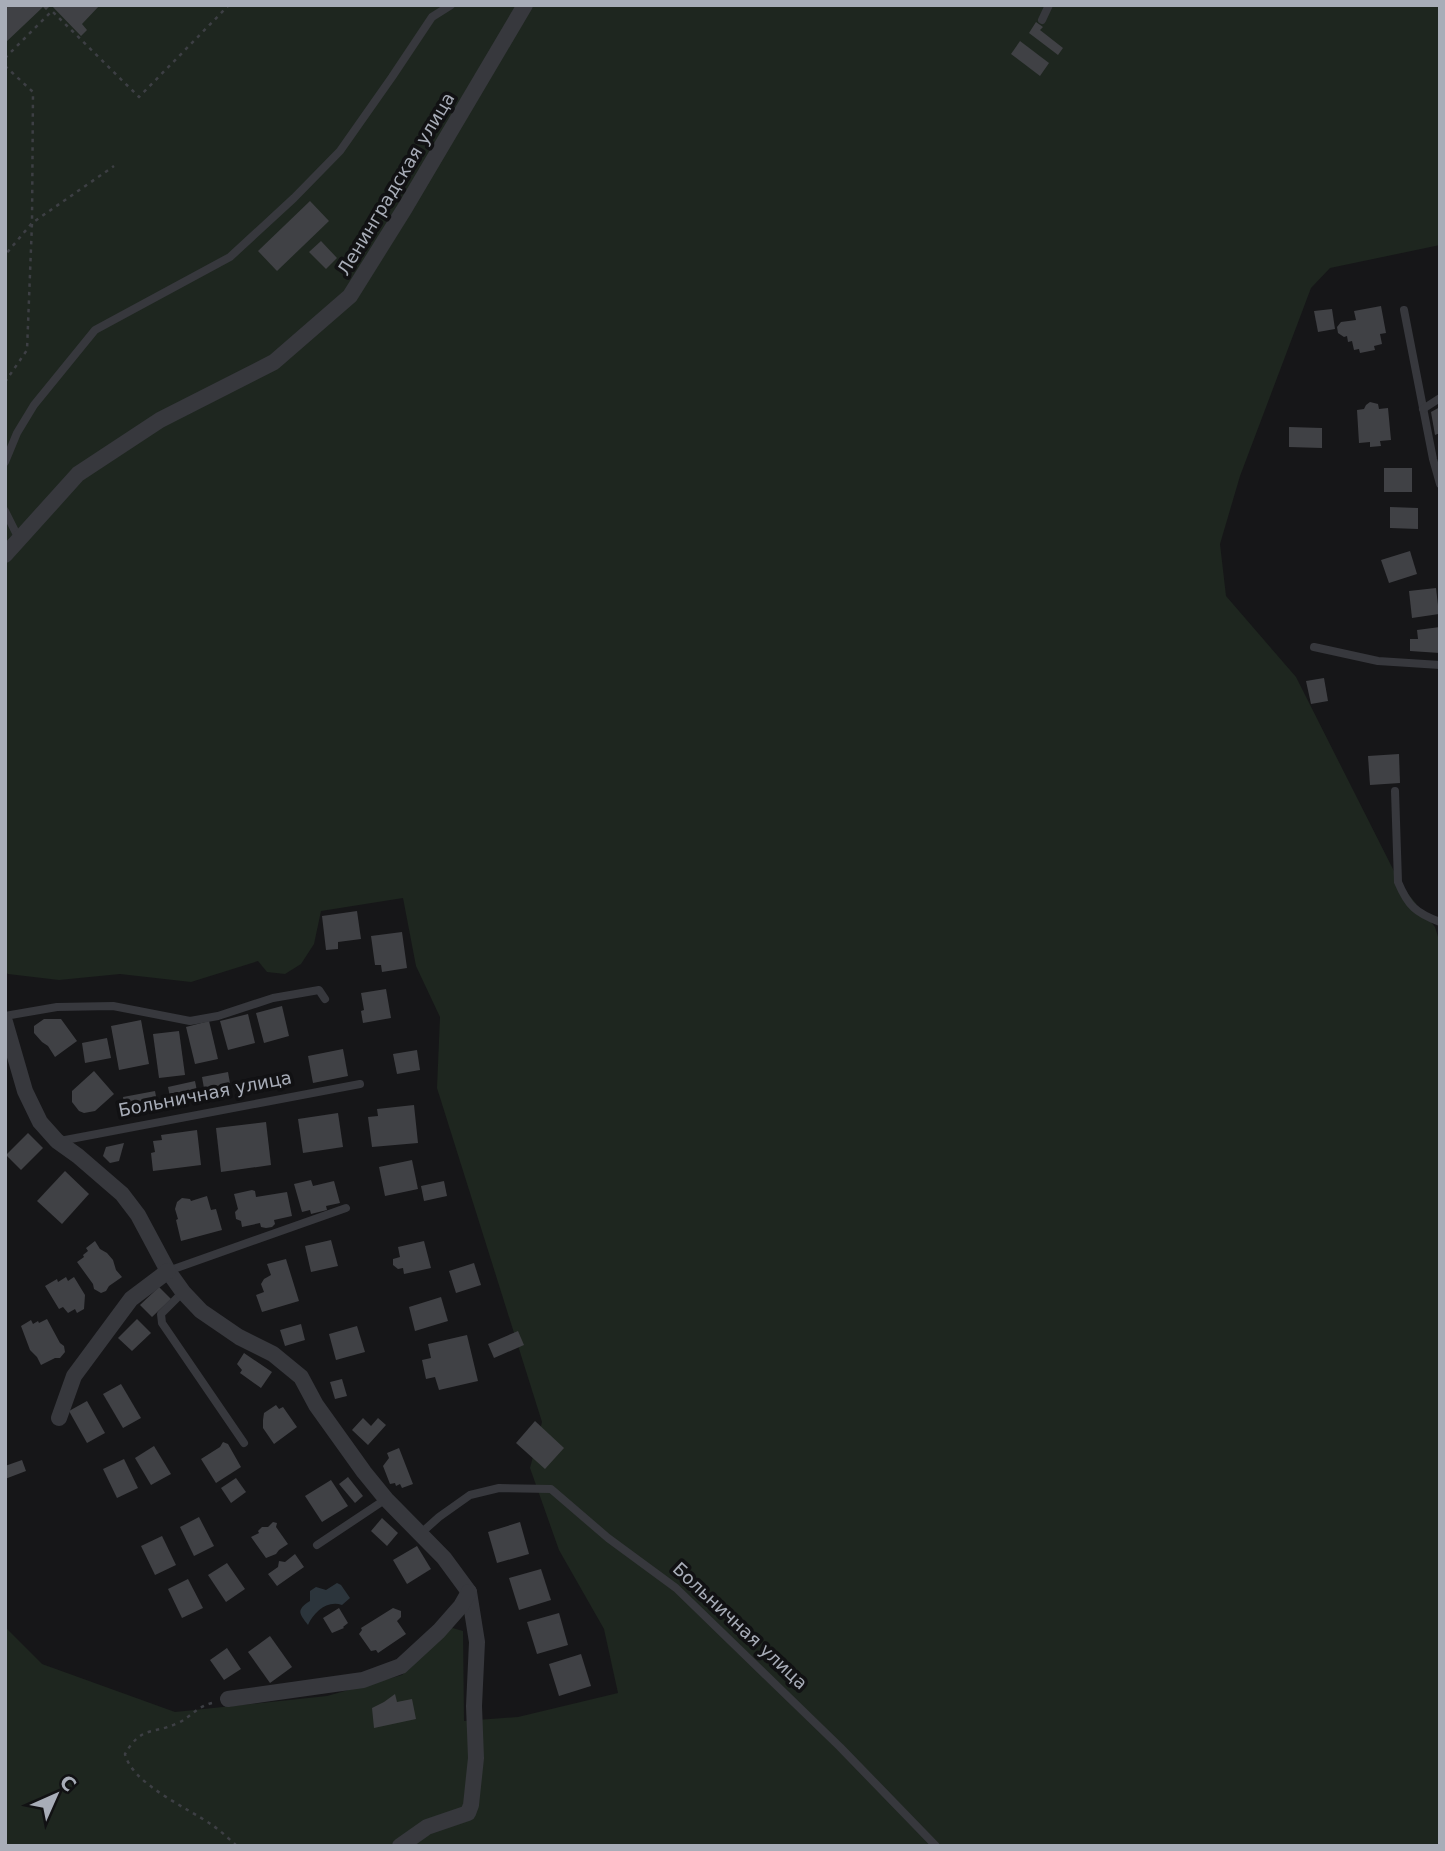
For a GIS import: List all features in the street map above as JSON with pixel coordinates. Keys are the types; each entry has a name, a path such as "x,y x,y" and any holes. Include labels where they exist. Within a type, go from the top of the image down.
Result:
{"street":[{"name":"Ленинградская улица","path":"5,555 78,474 160,420 274,362 351,296 525,5"},
{"path":"5,1022 25,1091 40,1122 57,1141 122,1194 138,1215 168,1271 201,1311 273,1354 301,1377 316,1405 363,1472 444,1558 469,1592 477,1642 474,1706 476,1758 471,1805 468,1813 427,1827 400,1846"},
{"path":"58,1418 75,1376 131,1299 168,1271"},
{"path":"228,1699 363,1680 401,1666 439,1631 461,1606 469,1592"}],"lane":[{"path":"5,462 17,433 34,405 95,330 230,257 340,151 432,18 451,5"},
{"path":"1042,20 1049,5"},
{"path":"1404,310 1440,484"},
{"path":"1423,409 1440,398"},
{"path":"5,512 19,540"},
{"path":"1314,648 1378,661 1440,666"},
{"path":"1395,791 1398,882 1404,895 1420,914 1440,922"},
{"path":"5,1016 57,1006 113,1006 190,1021 218,1016 273,998 319,990 325,999"},
{"name":"Больничная улица","path":"57,1141 360,1084"},
{"path":"168,1271 346,1208"},
{"path":"183,1292 162,1314 162,1323 244,1443"},
{"name":"Больничная улица","path":"420,1534 470,1495 499,1488 551,1489 608,1538 676,1588 840,1747 936,1846"},
{"path":"317,1545 386,1499"}],"path":[{"path":"5,58 52,11 139,97 229,5"},
{"path":"5,66 33,92 27,350 5,382"},
{"path":"5,255 32,223 114,166"},
{"path":"228,1699 201,1706 178,1723 141,1734 131,1743 125,1754 139,1777 212,1825 237,1846"}],"shaded area":[{"path":"5,5 1440,5 1440,245 1330,268 1311,288 1240,476 1220,544 1226,596 1296,677 1401,885 1435,927 1439,940 1440,1846 5,1846 5,1627 42,1664 175,1712 327,1696 402,1675 449,1627 463,1631 464,1721 518,1717 618,1693 604,1629 559,1550 530,1468 542,1422 437,1088 440,1017 416,966 403,898 321,911 314,944 301,964 285,974 267,972 258,961 191,982 120,974 59,980 8,974 5,971"},
{"path":"337,1583 350,1598 342,1605 331,1604 322,1608 308,1625 300,1612 310,1601 310,1591 316,1587 326,1590"}],"building":[{"path":"5,5 51,5 46,10 43,7 5,43"},
{"path":"51,5 100,5 82,24 87,30 81,36"},
{"path":"1036,22 1043,27 1040,30 1063,48 1058,55 1029,33"},
{"path":"1020,41 1049,63 1040,76 1011,54"},
{"path":"310,201 329,221 277,271 258,251"},
{"path":"321,241 337,258 326,269 309,252"},
{"path":"1381,306 1386,333 1380,334 1382,344 1374,346 1375,350 1360,353 1359,349 1354,350 1352,341 1348,342 1347,336 1338,333 1337,327 1341,322 1356,320 1354,311"},
{"path":"1332,309 1335,329 1318,332 1314,311"},
{"path":"1370,402 1378,404 1379,409 1388,408 1391,440 1380,441 1381,446 1370,447 1370,442 1359,443 1357,410 1364,409"},
{"path":"1440,407 1440,433 1435,435 1431,412"},
{"path":"1289,427 1322,428 1322,448 1289,447"},
{"path":"1384,468 1412,468 1412,492 1384,492"},
{"path":"1390,507 1418,508 1418,529 1390,528"},
{"path":"1410,551 1417,574 1389,583 1381,560"},
{"path":"1436,588 1439,614 1412,618 1409,591"},
{"path":"1440,627 1440,653 1410,651 1410,639 1418,639 1417,630"},
{"path":"1324,678 1328,701 1311,704 1306,681"},
{"path":"1399,754 1400,783 1370,785 1368,756"},
{"path":"357,911 361,939 338,942 338,949 326,950 322,916"},
{"path":"402,932 407,968 382,972 381,965 375,965 371,936"},
{"path":"386,989 391,1018 363,1023 361,993"},
{"path":"282,1006 289,1036 264,1043 256,1013"},
{"path":"248,1014 255,1043 228,1050 220,1021"},
{"path":"44,1019 61,1019 77,1041 55,1057 34,1033 34,1026"},
{"path":"141,1020 149,1064 119,1070 111,1026"},
{"path":"209,1021 218,1059 195,1064 186,1027"},
{"path":"179,1031 185,1075 159,1078 153,1034"},
{"path":"107,1038 111,1058 85,1063 82,1043"},
{"path":"343,1049 348,1076 313,1083 308,1056"},
{"path":"417,1050 420,1070 397,1074 393,1054"},
{"path":"94,1071 114,1094 95,1111 84,1113 72,1102 72,1091"},
{"path":"228,1072 231,1089 205,1094 202,1077"},
{"path":"195,1081 198,1096 171,1102 168,1087"},
{"path":"155,1091 158,1107 126,1113 123,1097"},
{"path":"414,1105 418,1143 372,1147 368,1117 378,1116 377,1109"},
{"path":"338,1113 343,1147 303,1153 298,1119"},
{"path":"266,1122 271,1165 221,1172 216,1128"},
{"path":"197,1130 201,1165 153,1171 153,1141 162,1140 161,1135"},
{"path":"28,1133 43,1148 21,1170 6,1155"},
{"path":"124,1143 119,1161 110,1163 103,1156 106,1147"},
{"path":"412,1160 418,1189 385,1196 379,1167"},
{"path":"65,1171 89,1194 62,1224 37,1201"},
{"path":"311,1180 313,1186 334,1181 340,1203 326,1206 327,1210 311,1214 310,1210 302,1212 294,1184"},
{"path":"444,1181 447,1196 424,1201 421,1186"},
{"path":"255,1191 256,1197 287,1192 292,1216 274,1220 272,1227 261,1227 260,1223 242,1227 241,1221 236,1219 235,1212 238,1209 234,1194"},
{"path":"207,1196 211,1210 216,1209 222,1230 181,1241 176,1220 177,1202 182,1198 191,1201"},
{"path":"331,1240 338,1266 311,1272 305,1246"},
{"path":"95,1241 113,1260 122,1277 101,1293 94,1289 77,1262 88,1251 86,1248"},
{"path":"424,1241 431,1268 404,1274 403,1268 398,1269 393,1265 393,1259 400,1257 398,1247"},
{"path":"286,1259 299,1301 262,1312 256,1295 264,1292 261,1284 271,1275 267,1264"},
{"path":"474,1263 481,1285 456,1293 449,1271"},
{"path":"66,1277 68,1281 74,1277 85,1295 84,1309 77,1313 75,1309 68,1313 63,1307 59,1309 45,1286"},
{"path":"159,1287 171,1299 152,1317 140,1305"},
{"path":"441,1297 448,1321 415,1331 409,1307"},
{"path":"47,1319 65,1352 60,1358 41,1365 30,1350 21,1326 31,1320 33,1324"},
{"path":"137,1319 151,1333 132,1351 118,1338"},
{"path":"301,1324 305,1340 285,1346 280,1330"},
{"path":"357,1326 365,1352 336,1360 329,1334"},
{"path":"518,1331 524,1345 494,1358 488,1344"},
{"path":"467,1335 478,1381 439,1390 435,1377 426,1379 422,1360 431,1358 428,1344"},
{"path":"244,1353 272,1372 261,1388 240,1373 242,1370 237,1364"},
{"path":"342,1379 347,1396 335,1399 330,1382"},
{"path":"121,1384 141,1418 123,1428 103,1394"},
{"path":"87,1401 105,1433 87,1443 69,1411"},
{"path":"276,1405 279,1409 283,1407 297,1427 274,1444 263,1428 263,1420 264,1413"},
{"path":"363,1418 371,1426 378,1418 386,1425 368,1445 352,1430"},
{"path":"535,1421 564,1448 545,1469 516,1443"},
{"path":"223,1442 228,1444 241,1467 216,1483 201,1459 220,1447"},
{"path":"154,1446 171,1474 151,1485 135,1458"},
{"path":"399,1448 413,1484 402,1488 400,1484 390,1484 383,1466 389,1458 387,1453"},
{"path":"124,1459 138,1488 117,1498 103,1469"},
{"path":"22,1460 26,1471 5,1479 5,1466"},
{"path":"348,1477 363,1496 355,1503 339,1484"},
{"path":"236,1478 246,1492 231,1503 221,1488"},
{"path":"331,1480 348,1506 322,1522 305,1496"},
{"path":"199,1517 214,1546 194,1556 180,1527"},
{"path":"382,1518 398,1533 387,1546 371,1531"},
{"path":"273,1522 277,1523 276,1527 288,1544 266,1558 251,1537"},
{"path":"520,1522 529,1554 497,1563 488,1532"},
{"path":"162,1536 176,1565 155,1575 141,1546"},
{"path":"417,1546 431,1569 407,1584 393,1560"},
{"path":"295,1554 304,1567 277,1586 268,1574 278,1567 279,1561 285,1562"},
{"path":"227,1563 245,1589 226,1602 208,1575"},
{"path":"541,1569 551,1600 519,1610 509,1578"},
{"path":"188,1579 203,1608 182,1618 168,1589"},
{"path":"339,1608 348,1623 344,1628 332,1633 323,1618"},
{"path":"393,1608 401,1611 401,1617 397,1621 406,1634 378,1653 376,1650 371,1651 359,1634 361,1628"},
{"path":"559,1613 568,1645 537,1654 527,1622"},
{"path":"270,1636 292,1667 270,1683 248,1652"},
{"path":"227,1648 241,1669 224,1680 210,1660"},
{"path":"581,1654 591,1686 559,1696 549,1664"},
{"path":"395,1694 397,1702 412,1699 416,1719 374,1728 372,1708"}]}
